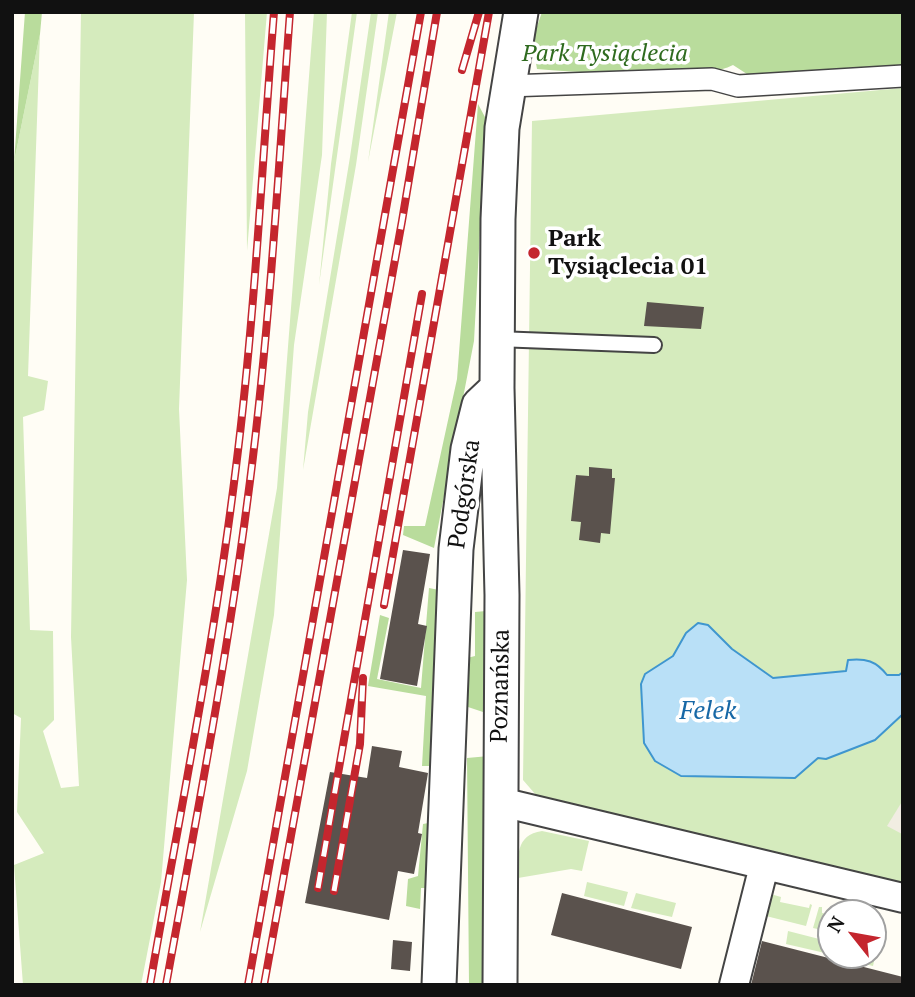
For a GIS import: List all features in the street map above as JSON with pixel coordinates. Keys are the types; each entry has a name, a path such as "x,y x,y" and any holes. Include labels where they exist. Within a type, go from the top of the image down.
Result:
{"street":[{"path":"497,388 500,161 507,86 520,12"},
{"path":"507,86 712,79 738,86 903,76"},
{"name":"Poznańska","path":"497,388 502,595 500,985"},
{"name":"Podgórska","path":"439,985 456,549 468,449 479,405 497,388"},
{"path":"501,802 903,898"},
{"path":"734,985 764,866"}],"lane":[{"path":"497,339 654,345"}],"green space":[{"path":"25,12 42,12 14,162"},
{"path":"81,12 194,12 179,409 187,580 161,882 141,985 23,985 14,865 44,853 17,812 21,718 12,713 14,162 40,34 28,376 48,381 44,410 23,417 30,630 53,631 54,720 43,731 61,788 79,786 71,637"},
{"path":"245,12 267,12 247,251"},
{"path":"314,12 327,12 322,155 294,345 274,615 247,771 200,932 277,488"},
{"path":"352,12 357,12 319,285 331,164"},
{"path":"371,12 378,12 356,165 303,470 308,412"},
{"path":"389,12 397,12 368,162"},
{"name":"Park Tysiąclecia","path":"542,12 903,12 903,68 750,76 733,65 715,71 686,73 537,69 532,41"},
{"path":"903,88 903,884 536,795 523,780 532,121"},
{"path":"478,104 486,119 474,341 434,548 403,535 404,526 425,526 457,379"},
{"path":"429,588 444,591 438,766 422,766 426,696 368,686 380,615 389,618 377,679 421,688"},
{"path":"486,611 486,713 468,707 467,658 475,656 475,612"},
{"path":"489,756 488,985 469,985 467,758"},
{"path":"439,821 434,888 421,888 420,909 406,906 408,879 418,876 423,824"},
{"path":"542,831 589,841 582,871 571,869 518,878 518,855 523,842 533,833"},
{"path":"587,882 628,892 624,906 584,896"},
{"path":"636,893 676,903 672,917 631,908"},
{"path":"767,893 781,897 780,902 809,908 810,904 812,905 806,926 762,915"},
{"path":"788,931 817,938 817,951 786,944"}],"shaded area":[{"path":"903,800 903,832 902,834 887,826"}],"water":[{"name":"Felek","path":"698,623 708,625 732,649 773,678 846,671 848,660 854,659 875,664 887,675 899,675 903,672 903,714 875,740 826,759 818,758 795,778 681,776 655,761 644,743 641,684 645,674 673,656 686,633"}],"building":[{"path":"647,302 704,307 701,329 644,326"},
{"path":"589,467 612,469 612,478 615,478 610,534 601,533 600,543 579,540 581,522 571,521 576,475 589,476"},
{"path":"403,550 430,554 418,624 427,626 417,686 380,679"},
{"path":"372,746 402,751 399,767 428,773 418,833 422,834 414,874 398,871 389,920 305,903 330,772 367,778"},
{"path":"562,893 692,927 681,969 551,935"},
{"path":"393,940 412,942 410,971 391,969"},
{"path":"762,941 817,955 817,969 872,969 903,977 903,985 751,985"}],"railway":[{"path":"150,985 228,532 253,297 274,12"},
{"path":"166,985 220,685 255,443 290,12"},
{"path":"248,985 421,12"},
{"path":"264,985 402,221 437,12"},
{"path":"462,70 479,12"},
{"path":"384,605 489,12"},
{"path":"318,888 422,294"},
{"path":"334,891 360,744 363,678"}],"place":[{"name":"Park Tysiąclecia 01","path":"534,253"}]}
